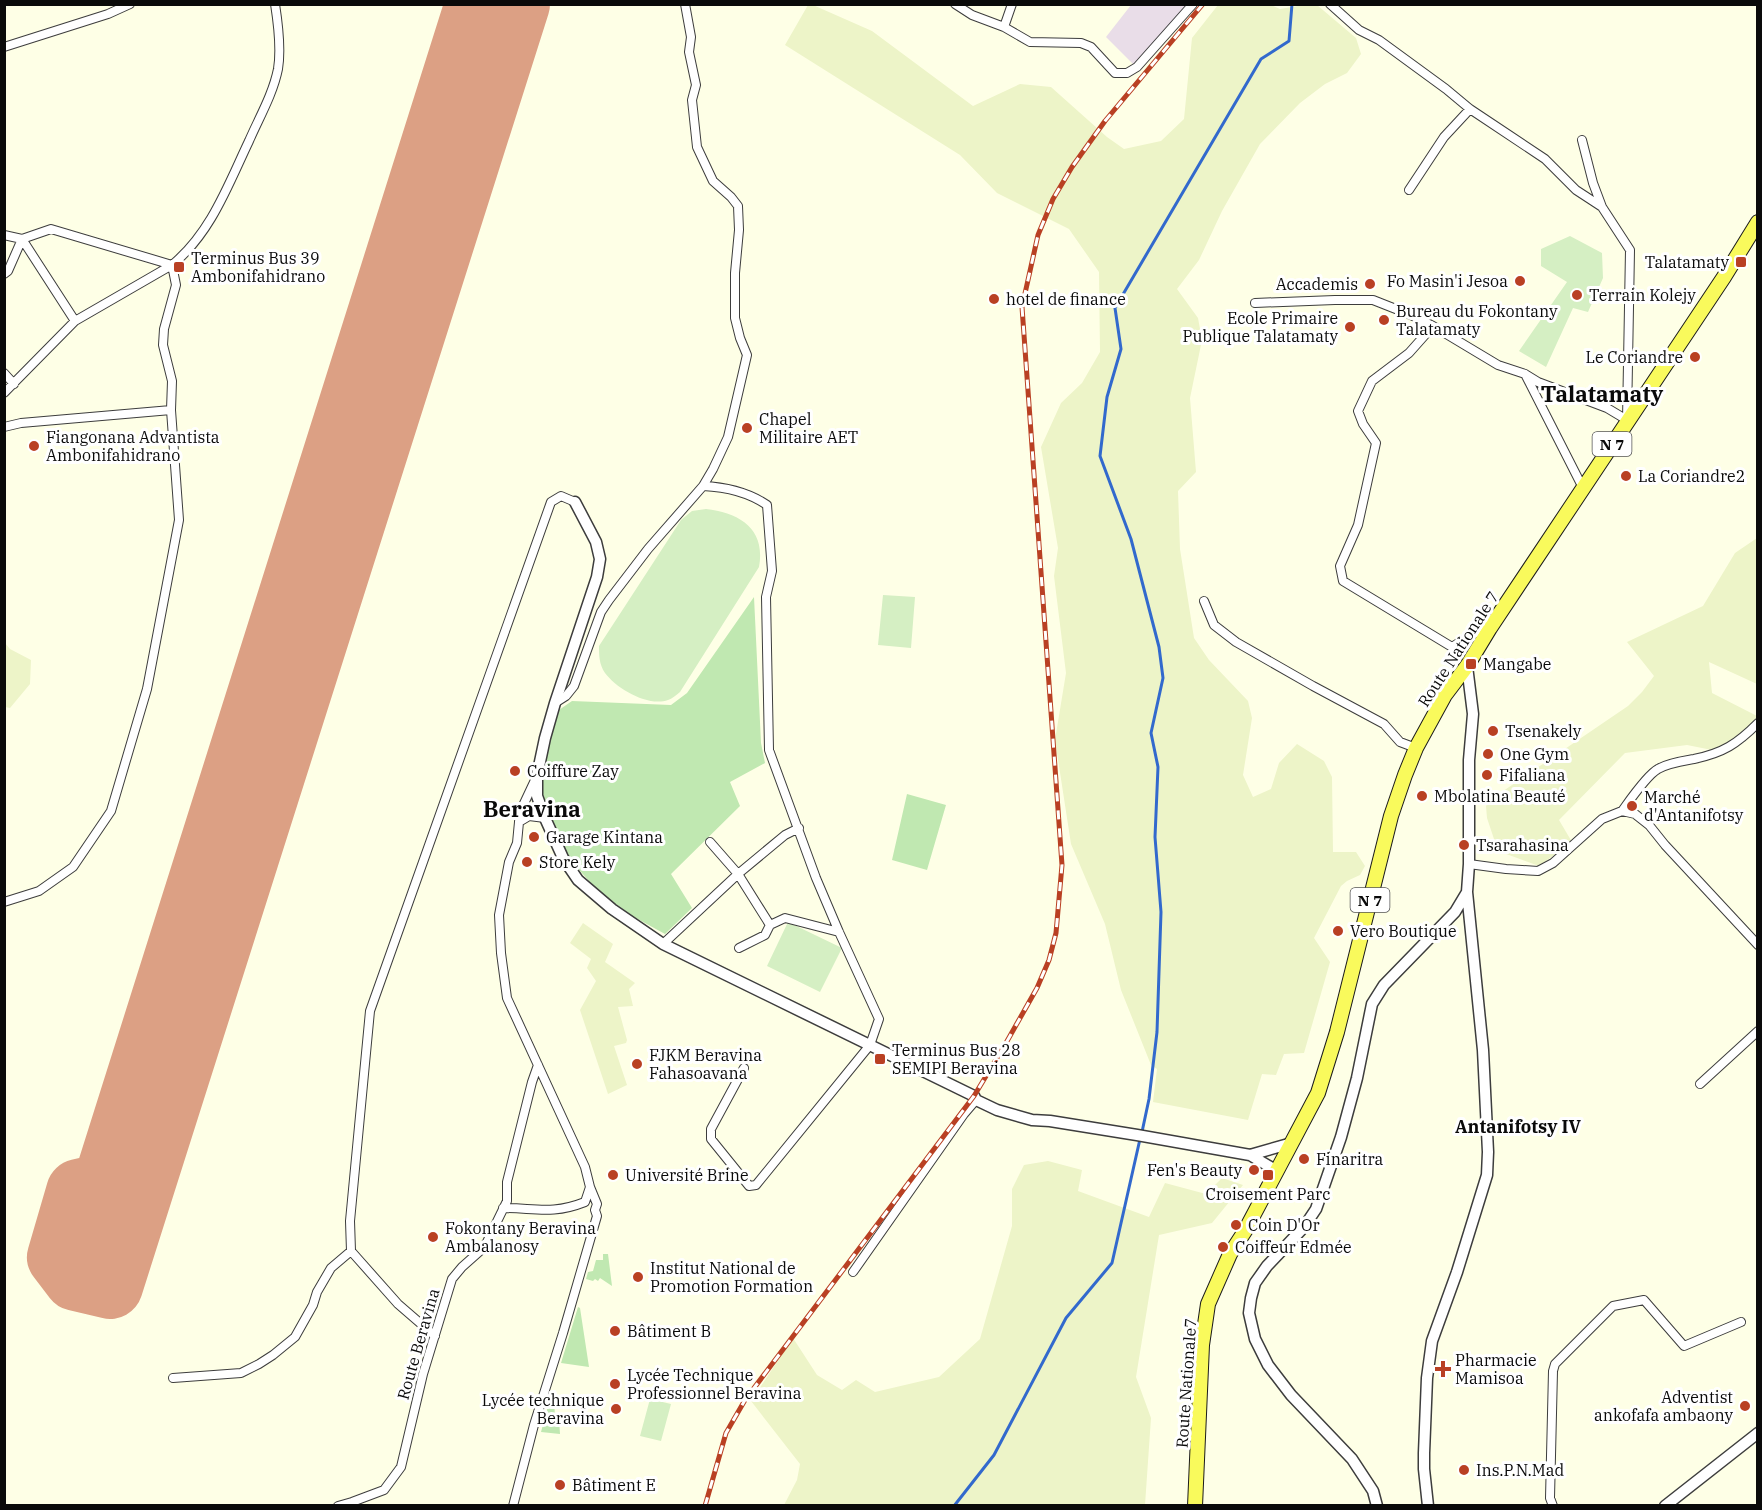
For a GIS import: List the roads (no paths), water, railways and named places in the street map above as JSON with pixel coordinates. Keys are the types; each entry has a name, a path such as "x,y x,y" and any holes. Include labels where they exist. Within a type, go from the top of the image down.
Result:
{"main road":[{"name":"Route Nationale 7","path":"1292,1143 1318,1093 1391,816 1404,775 1416,748 1446,695 1724,277 1758,222"},
{"name":"N 7","path":"1277,1172 1292,1143"},
{"name":"Route Nationale7","path":"1195,1506 1202,1345 1208,1304 1230,1254 1245,1232 1277,1172"}],"street":[{"path":"4,47 108,14 130,4"},
{"path":"4,393 75,321 172,265 186,254 212,219 266,104 278,68 278,27 275,4"},
{"path":"555,703 566,696 574,686 601,612 609,600 648,549 703,486 728,437 747,355 735,318 738,206 713,182 697,147 692,100 696,85 689,52 691,37 685,4"},
{"path":"955,4 972,15 1004,27 1030,42 1081,43 1091,47 1115,73 1127,73 1137,67 1192,4"},
{"path":"1004,27 1012,4"},
{"path":"1330,4 1359,30 1379,40 1470,108 1545,159 1576,190 1602,207"},
{"path":"1409,190 1444,137 1470,108"},
{"path":"1255,303 1373,300 1433,326 1498,365 1607,408 1627,420 1630,250 1602,207 1582,140"},
{"path":"4,235 22,239 51,229 172,265"},
{"path":"4,274 8,271 22,239"},
{"path":"22,239 75,321"},
{"path":"4,902 39,891 73,867 111,811 147,689 179,520 171,410 172,381 163,345 164,329 176,285 172,265"},
{"path":"1433,326 1409,353 1372,381 1358,411 1363,424 1376,443 1358,525 1340,566 1343,581 1452,647 1473,634 1490,628"},
{"path":"4,373 14,384"},
{"path":"1525,374 1583,488"},
{"path":"4,427 21,423 171,410"},
{"path":"703,486 718,487 755,497 767,505 772,571 766,597 769,750 838,933 879,1019 870,1045 756,1185 749,1186 711,1139 711,1129 744,1068"},
{"path":"435,1336 398,1304 351,1251 350,1221 370,1011 551,502 561,496 575,502 596,542 600,559 597,576 545,738 537,776 537,796 563,858 578,879 612,909 663,944 974,1096 976,1100 997,1110 1032,1120 1050,1121 1250,1155 1277,1172"},
{"path":"1204,601 1214,625 1236,642 1384,724 1400,742 1416,748"},
{"path":"1428,1506 1424,1453 1427,1378 1432,1341 1457,1272 1487,1175 1483,1050 1467,892 1473,714 1467,666"},
{"path":"1469,864 1538,870 1553,863 1602,819 1622,811 1658,769 1707,756 1730,747 1758,723"},
{"path":"513,1506 534,1425 597,1216 595,1210 597,1204 585,1167 507,998 499,915 509,862 517,843 520,812 537,776"},
{"path":"1622,811 1635,814 1649,825 1758,945"},
{"path":"519,822 529,816 545,818"},
{"path":"663,944 738,874 785,835 799,828"},
{"path":"710,842 738,874 770,925"},
{"path":"1377,1506 1373,1491 1352,1459 1291,1395 1268,1365 1255,1339 1249,1313 1251,1298 1255,1283 1267,1266 1304,1227 1316,1209 1341,1137 1357,1078 1372,1004 1384,985 1455,912 1467,892"},
{"path":"740,948 765,935 770,925 785,918 838,933"},
{"path":"1700,1084 1758,1031"},
{"name":"Route Beravina","path":"338,1506 384,1490 401,1467 423,1374 453,1279 487,1242 507,1201 507,1182 538,1065"},
{"path":"853,1272 976,1100"},
{"path":"1250,1155 1292,1143"},
{"path":"503,1208 554,1211 570,1208 585,1202 590,1187"},
{"path":"173,1378 240,1373 273,1355 295,1337 331,1268 351,1251"},
{"path":"1553,1506 1550,1498 1555,1364 1613,1306 1644,1300 1684,1346 1741,1322"},
{"path":"1665,1506 1758,1433"}],"waterway":[{"path":"1142,1132 1149,1099 1157,1032 1161,912 1155,837 1158,767 1151,733 1163,678 1159,647 1131,539 1100,456 1107,397 1121,349 1115,308 1261,59 1289,41 1292,4"},
{"path":"954,1506 994,1455 1066,1318 1112,1263 1140,1139"}],"railway":[{"path":"705,1506 726,1433 745,1400 974,1096 1037,988 1049,960 1056,933 1062,865 1022,307 1038,235 1053,199 1072,167 1105,121 1203,4"}],"place":[{"name":"Talatamaty","path":"1741,262"},
{"name":"Terminus Bus 39 Ambonifahidrano","path":"179,267"},
{"name":"Fo Masin'i Jesoa","path":"1520,281"},
{"name":"Accademis","path":"1370,284"},
{"name":"Terrain Kolejy","path":"1577,295"},
{"name":"hotel de finance","path":"994,299"},
{"name":"Bureau du Fokontany Talatamaty","path":"1384,320"},
{"name":"Ecole Primaire Publique Talatamaty","path":"1350,327"},
{"name":"Le Coriandre","path":"1695,357"},
{"name":"Chapel Militaire AET","path":"747,428"},
{"name":"Fiangonana Advantista Ambonifahidrano","path":"34,446"},
{"name":"La Coriandre2","path":"1626,476"},
{"name":"Mangabe","path":"1471,664"},
{"name":"Tsenakely","path":"1493,731"},
{"name":"One Gym","path":"1488,754"},
{"name":"Coiffure Zay","path":"515,771"},
{"name":"Fifaliana","path":"1487,775"},
{"name":"Mbolatina Beauté","path":"1422,796"},
{"name":"Marché d'Antanifotsy","path":"1632,806"},
{"name":"Garage Kintana","path":"534,837"},
{"name":"Tsarahasina","path":"1464,845"},
{"name":"Store Kely","path":"527,862"},
{"name":"Vero Boutique","path":"1338,931"},
{"name":"Terminus Bus 28 SEMIPI Beravina","path":"880,1059"},
{"name":"FJKM Beravina Fahasoavana","path":"637,1064"},
{"name":"Finaritra","path":"1304,1159"},
{"name":"Fen's Beauty","path":"1254,1170"},
{"name":"Université Brine","path":"613,1175"},
{"name":"Croisement Parc","path":"1268,1175"},
{"name":"Coin D'Or","path":"1236,1225"},
{"name":"Fokontany Beravina Ambalanosy","path":"433,1237"},
{"name":"Coiffeur Edmée","path":"1223,1247"},
{"name":"Institut National de Promotion Formation","path":"638,1277"},
{"name":"Bâtiment B","path":"615,1331"},
{"name":"Pharmacie Mamisoa","path":"1443,1369"},
{"name":"Lycée Technique Professionnel Beravina","path":"615,1384"},
{"name":"Adventist ankofafa ambaony","path":"1745,1406"},
{"name":"Lycée technique Beravina","path":"616,1409"},
{"name":"Ins.P.N.Mad","path":"1464,1470"},
{"name":"Bâtiment E","path":"560,1485"}],"district":[{"name":"Talatamaty","path":"1602,393"},
{"name":"Beravina","path":"532,808"},
{"name":"Antanifotsy IV","path":"1518,1126"}]}
